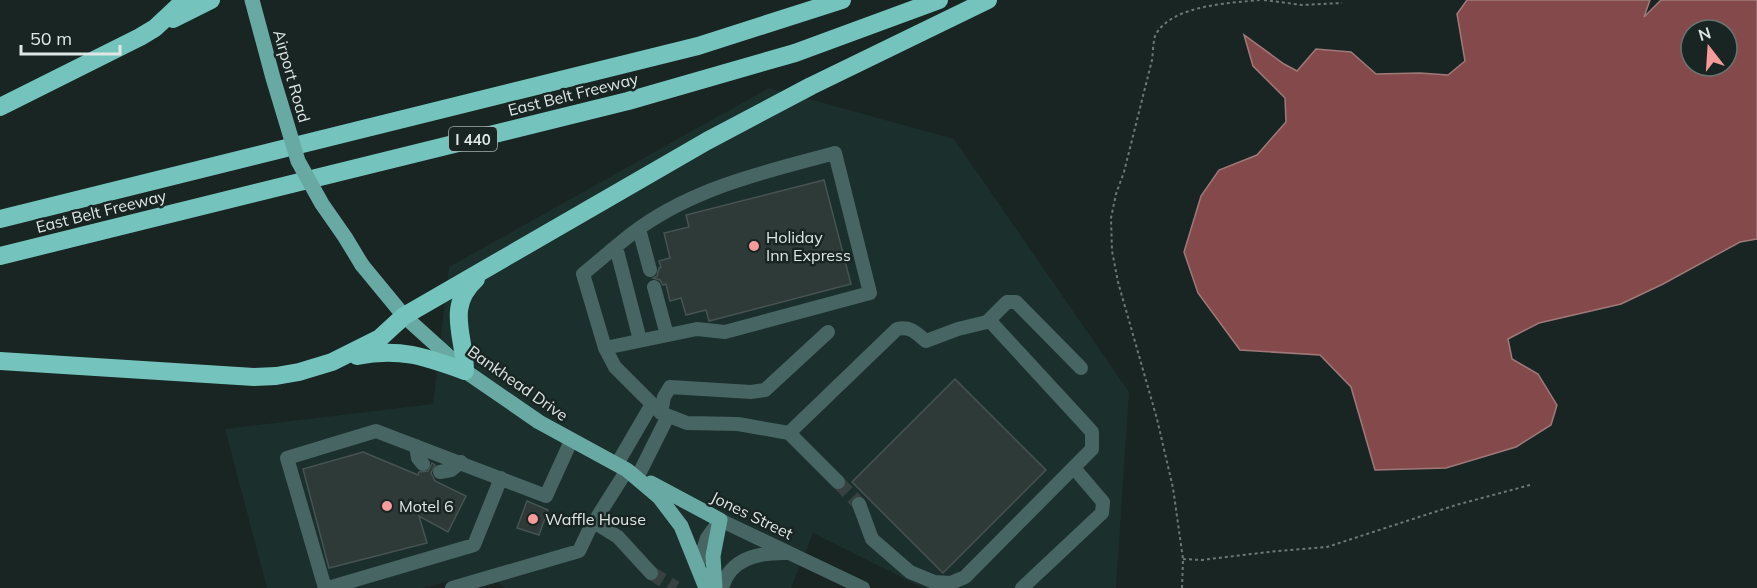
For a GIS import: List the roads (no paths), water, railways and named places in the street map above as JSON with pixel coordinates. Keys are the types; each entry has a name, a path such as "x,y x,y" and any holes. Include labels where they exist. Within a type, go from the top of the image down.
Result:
{"highway":[{"path":"155,28 185,0"},
{"path":"0,107 211,0"},
{"name":"East Belt Freeway","path":"0,219 698,46 842,0"},
{"name":"East Belt Freeway","path":"0,256 628,101 795,53 939,0"},
{"path":"332,362 380,338 404,316 706,141 811,86 988,0"},
{"path":"0,361 254,377 299,372 378,352 397,352 425,357 465,371 465,357 458,322 459,309 468,286 489,267"}],"main road":[{"name":"Airport Road","path":"252,0 298,161"},
{"name":"Bankhead Drive","path":"298,161 322,204 362,265 404,316 487,388 571,441 627,470 659,497 674,516 690,545 705,587"},
{"name":"Jones Street","path":"627,470 720,520"},
{"name":"Bankhead Drive","path":"705,587 720,520"}],"street":[{"path":"605,348 697,329 725,332 870,293 836,153 741,179 686,201 639,229 584,274 605,348 615,367 660,411 687,423 738,424 789,433 838,482"},
{"path":"639,229 650,270"},
{"path":"616,247 640,340"},
{"path":"654,287 667,335"},
{"path":"789,433 897,329 906,327 911,329 926,341 988,320 1007,302 1016,302 1081,368"},
{"path":"859,504 872,539 910,572 934,582 951,583 965,577 1092,449 1092,432 988,320"},
{"path":"453,588 579,551 660,411 663,397 670,387 751,392 765,390 828,332"},
{"path":"627,470 660,411"},
{"path":"501,478 474,545 326,588 287,458 376,431 461,462 501,478 546,496 571,441"},
{"path":"416,446 418,458 423,464"},
{"path":"440,472 451,470 461,462"},
{"path":"1022,588 1102,513 1103,502 1074,468"},
{"path":"698,566 707,538 720,520"},
{"name":"Jones Street","path":"720,520 863,588"},
{"path":"594,522 618,537 651,573"},
{"path":"722,588 728,573 741,561 760,555 789,554"}],"tunnel":[{"path":"838,482 859,504"},
{"path":"651,573 676,588"}],"place":[{"name":"Holiday Inn Express","path":"754,246"},
{"name":"Motel 6","path":"387,506"},
{"name":"Waffle House","path":"533,519"}]}
